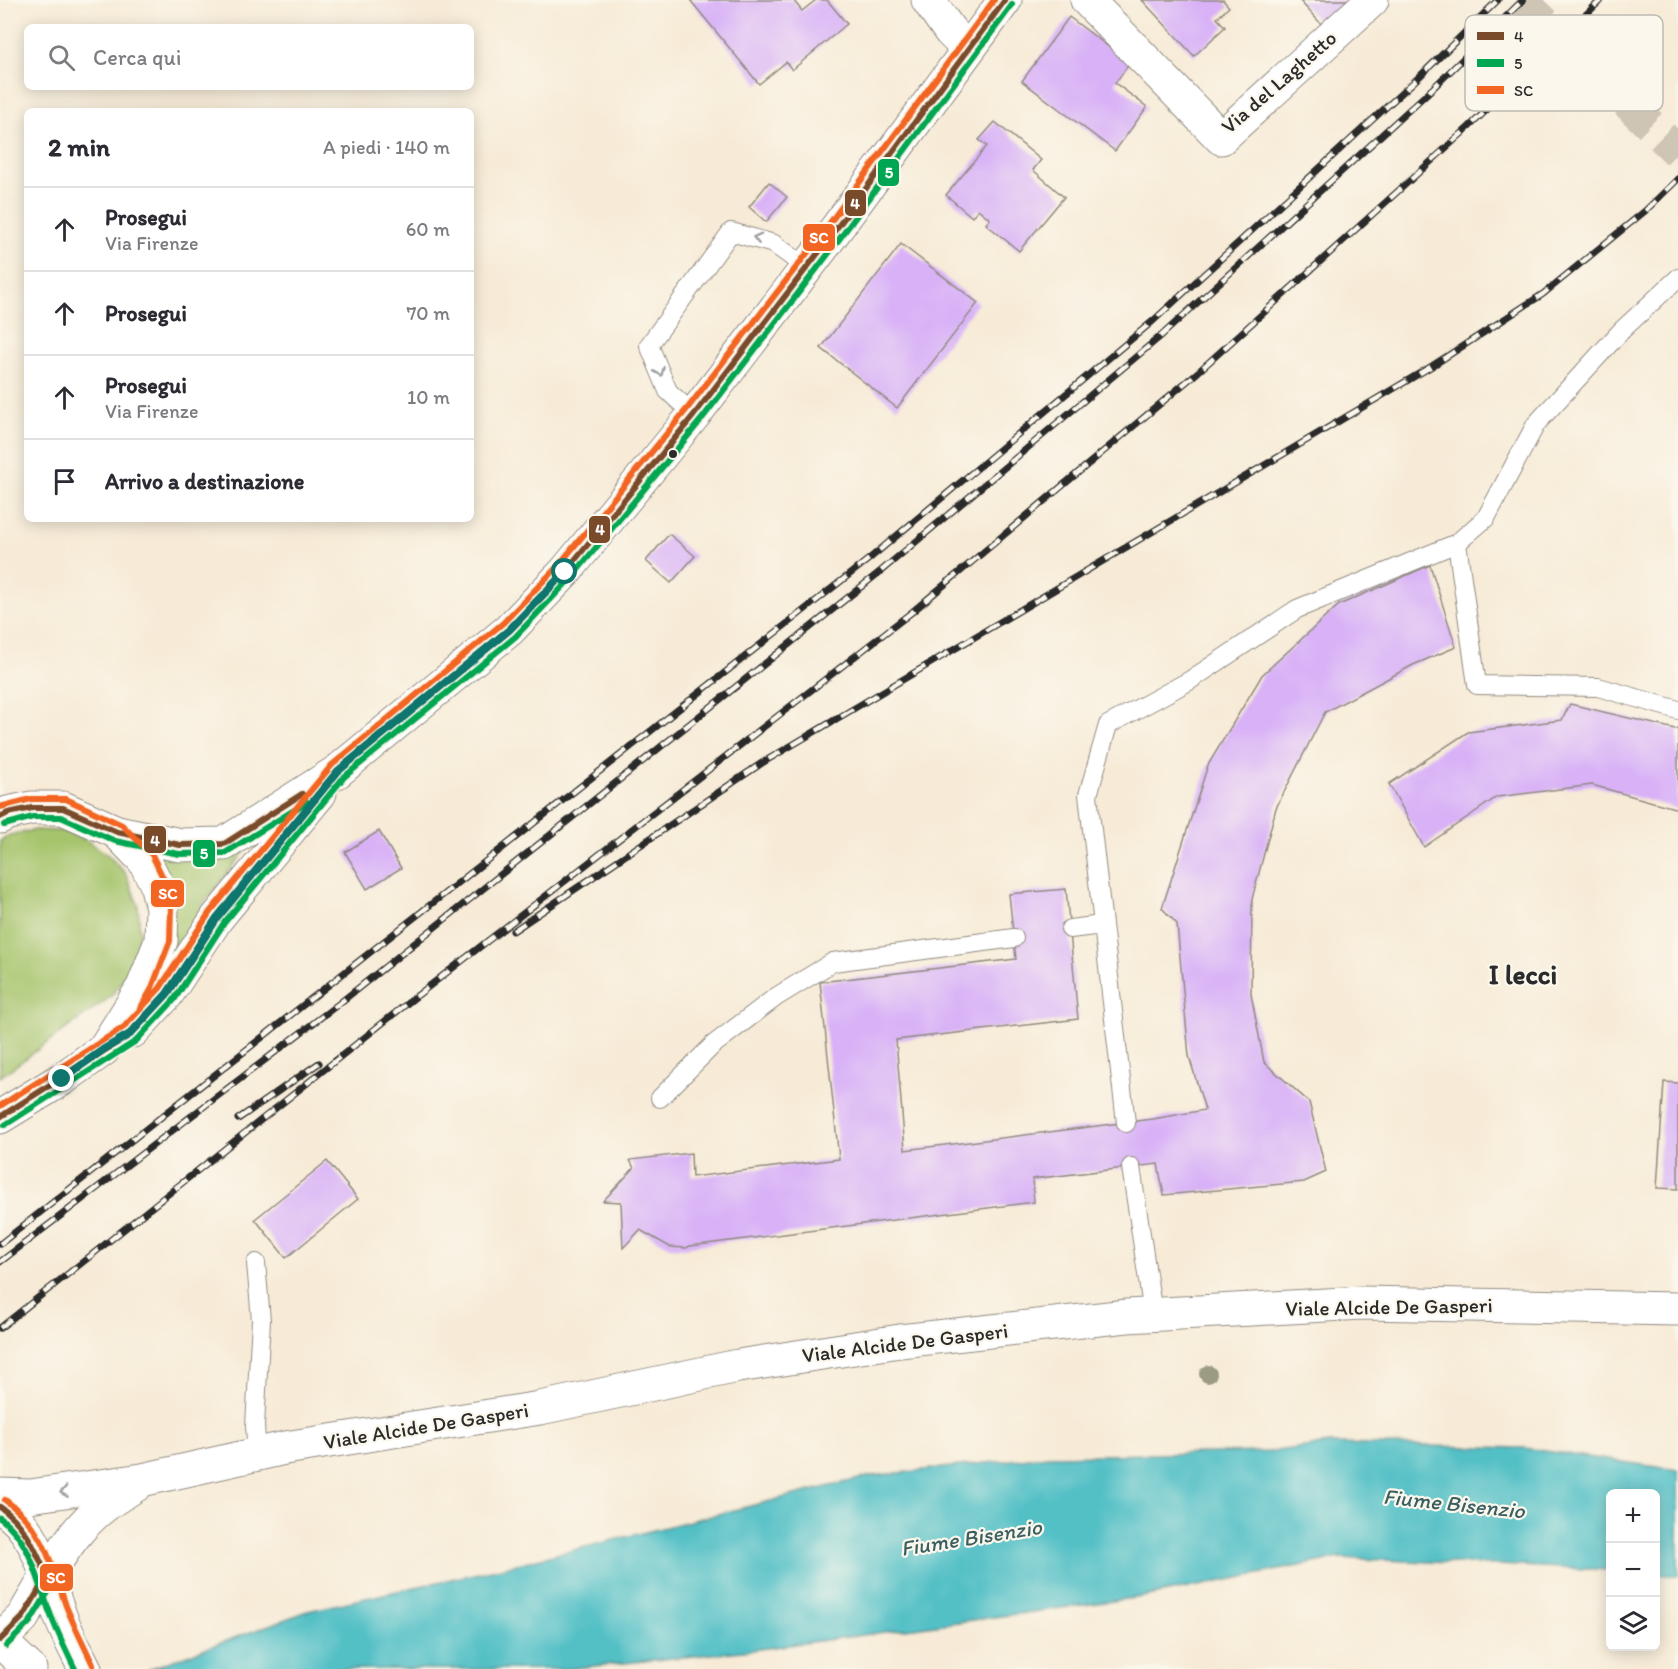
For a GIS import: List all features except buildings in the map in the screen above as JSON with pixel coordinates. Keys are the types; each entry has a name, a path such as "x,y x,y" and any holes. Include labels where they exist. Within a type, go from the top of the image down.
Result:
{"main road":[{"path":"928,0 968,49"},
{"path":"0,817 32,808 63,808 117,832 180,845 224,844 338,771 509,630 565,572 694,415 807,268 1005,0"},
{"name":"Via del Laghetto","path":"1087,0 1221,138 1372,0"},
{"path":"0,1117 130,1034 167,994 217,918 338,771"},
{"path":"104,1049 142,987 161,941 162,908 156,883 144,860 117,832"},
{"name":"Viale Alcide De Gasperi","path":"0,1495 30,1496 142,1480 257,1454 540,1408 738,1366 900,1341 1153,1314 1362,1303 1678,1309"},
{"path":"30,1669 0,1640 23,1617 61,1553 80,1528 104,1506 142,1480"},
{"path":"0,1507 11,1513 24,1527 47,1576 63,1622 85,1668"}],"lane":[{"path":"694,415 668,391 649,345 731,232 774,244 807,268"},
{"path":"1126,1122 1088,795 1108,725 1188,681 1297,609 1457,543 1486,518 1536,424 1622,330 1678,278"},
{"path":"1457,543 1477,685 1598,687 1678,710"},
{"path":"1070,929 1102,925"},
{"path":"660,1098 713,1045 776,997 833,962 1014,938"},
{"path":"1131,1167 1153,1314"},
{"path":"256,1263 261,1320 255,1426 257,1454"}],"green space":[{"path":"35,830 62,831 84,839 108,855 126,874 138,905 140,938 131,970 110,997 0,1077 0,841 10,835"},
{"path":"241,847 245,851 205,901 178,949 175,950 155,856"}],"water":[{"name":"Fiume Bisenzio","path":"1329,1444 1524,1448 1678,1470 1678,1576 1660,1574 1660,1489 1606,1489 1606,1570 1339,1558 1142,1597 752,1650 565,1669 149,1669 308,1611 505,1567 871,1476 1048,1456 1268,1452"}],"tunnel":[{"path":"1521,0 1536,15"},
{"path":"1636,111 1678,152"}],"railway":[{"path":"1483,15 1498,0"},
{"path":"1508,15 1523,0"},
{"path":"1585,15 1601,0"},
{"path":"0,1244 869,559 1153,321 1465,32"},
{"path":"0,1262 341,1002 881,571 1162,335 1465,57"},
{"path":"0,1328 414,998 912,612 1198,372 1486,111"},
{"path":"513,931 762,763 1432,366 1543,294 1645,211 1678,179"},
{"path":"238,1119 319,1063"}],"transit line":[{"name":"SC","path":"0,1106 124,1027 160,988 210,912 332,765 503,623 558,566 687,409 815,243 994,0"},
{"name":"4","path":"0,1117 130,1034 167,994 217,918 338,771 509,630 565,572 694,415 822,248 1005,0"},
{"name":"5","path":"5,1125 136,1041 174,1000 224,923 344,777 515,637 571,578 701,420 829,253 1012,5"},
{"name":"4","path":"0,817 32,808 63,808 117,832 180,845 224,844 302,794"},
{"name":"SC","path":"0,807 31,799 66,799 122,825 152,855 164,880 171,906 170,941 151,990 140,1009"},
{"name":"5","path":"4,825 33,817 61,817 115,841 179,854 225,853 307,802"},
{"name":"SC","path":"5,1500 29,1522 44,1547 66,1606 93,1665"},
{"name":"4","path":"0,1507 23,1529 47,1576"},
{"name":"5","path":"0,1518 19,1537 32,1561 53,1620 75,1669"},
{"name":"4","path":"0,1640 23,1617 47,1576"},
{"name":"5","path":"6,1646 30,1622 55,1581"}],"district":[{"name":"I lecci","path":"1523,975"}],"route":[{"path":"62,1079 104,1049 130,1034 167,994 217,918 338,771 509,630 565,572"}]}
